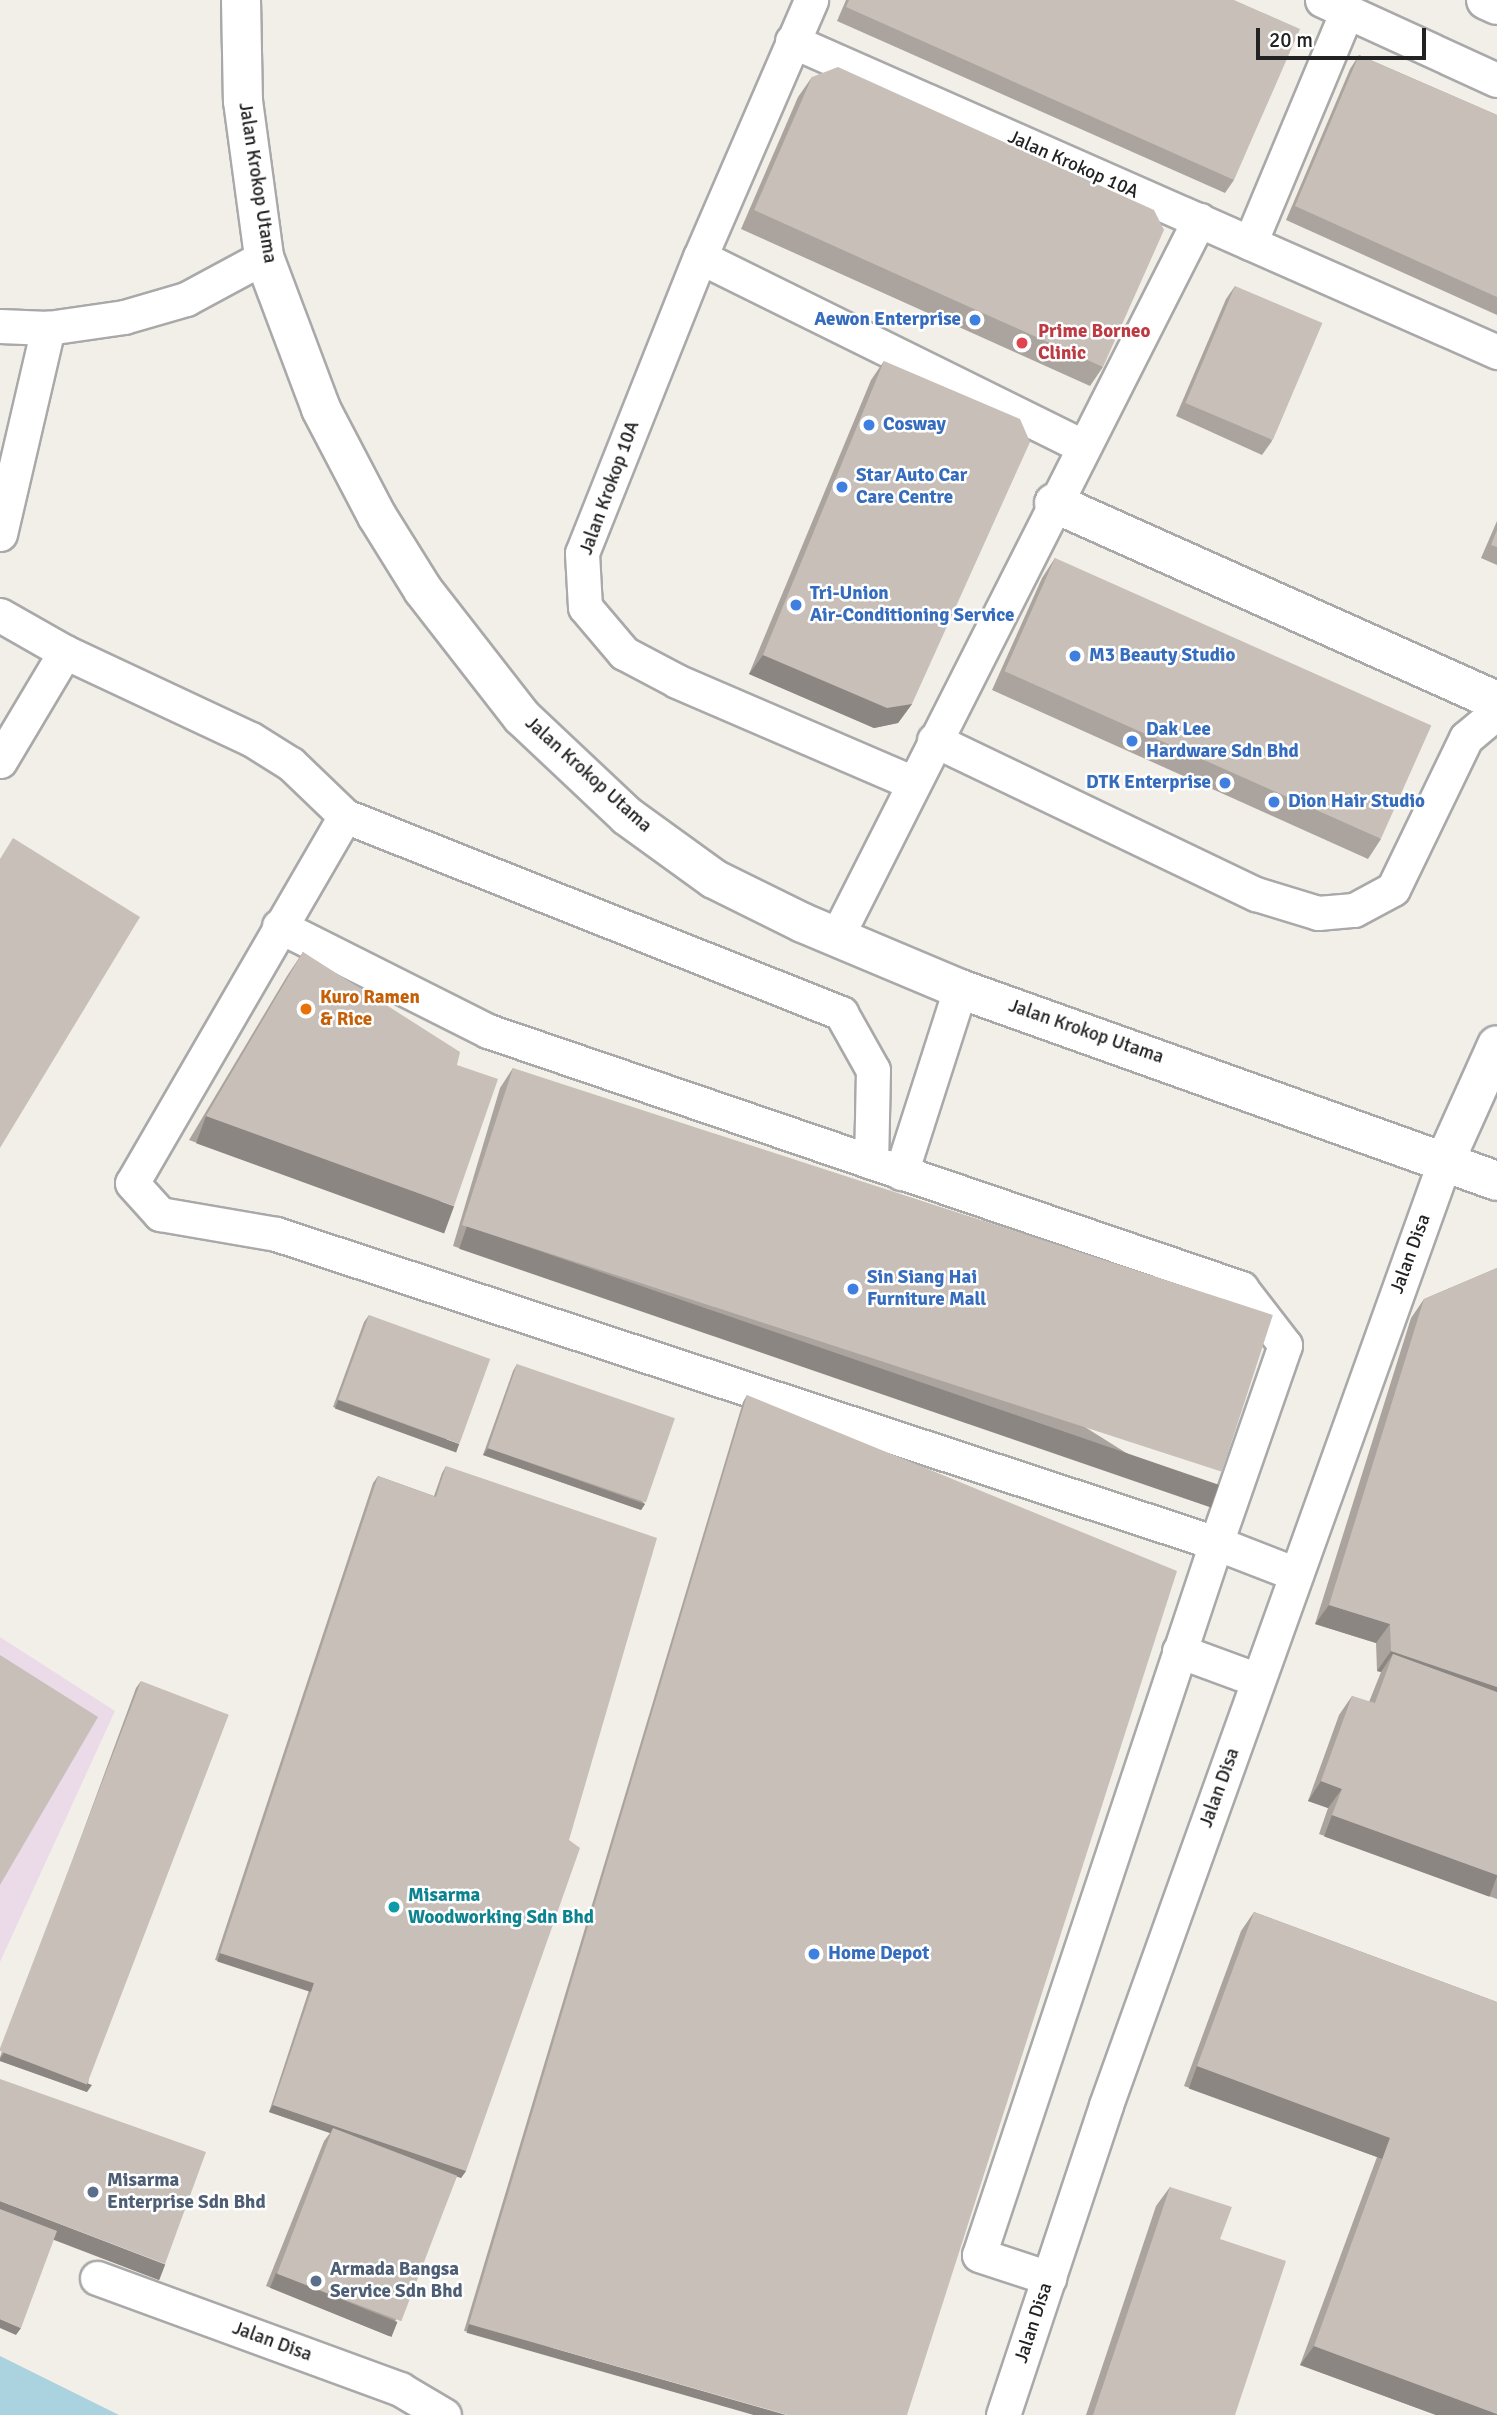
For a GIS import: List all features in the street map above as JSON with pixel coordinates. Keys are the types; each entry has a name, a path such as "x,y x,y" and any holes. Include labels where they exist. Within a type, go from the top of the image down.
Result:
{"street":[{"name":"Jalan Krokop Utama","path":"241,0 243,101 264,257 321,409 377,516 423,590 522,717 627,816 714,879 836,938 960,989 1497,1181"},
{"path":"1486,0 1497,5"},
{"path":"1054,503 1497,702"},
{"path":"1444,1163 1497,1045"}],"lane":[{"name":"Jalan Krokop 10A","path":"811,0 700,257 582,553 585,607 624,653 677,681 911,782"},
{"path":"1250,243 1335,6 1497,80"},
{"name":"Jalan Krokop 10A","path":"792,41 1497,352"},
{"path":"836,938 911,782 1199,220"},
{"path":"0,326 48,328 124,317 186,299 264,257"},
{"path":"700,257 1083,446"},
{"path":"0,534 48,328"},
{"path":"0,615 65,652 251,739 291,764 345,816 841,1013 873,1070 886,1168"},
{"path":"0,761 65,652"},
{"path":"934,740 1256,894 1318,913 1354,910 1393,890 1466,738 1497,712"},
{"path":"345,816 132,1183 160,1214 276,1234 1216,1543 1296,1574"},
{"path":"279,926 488,1031 1241,1288 1285,1345 1179,1651 979,2255 1049,2278"},
{"path":"886,1168 960,989"},
{"name":"Jalan Disa","path":"1003,2415 1258,1681 1444,1163"},
{"path":"1179,1651 1258,1681"},
{"name":"Jalan Disa","path":"97,2278 400,2389 443,2415"}],"shaded area":[{"path":"0,1637 115,1711 0,1962"}],"water":[{"path":"0,2356 119,2415 0,2415"}],"building":[{"path":"849,0 1234,0 1300,29 1234,180 846,7"},
{"path":"1359,55 1497,115 1497,297 1295,206"},
{"path":"838,67 1154,210 1164,230 1103,367 754,210 812,77"},
{"path":"1235,286 1322,323 1273,440 1185,403"},
{"path":"884,361 1020,419 1030,442 912,704 887,708 763,655"},
{"path":"1497,530 1497,547 1491,545"},
{"path":"1055,558 1431,726 1381,839 1005,671"},
{"path":"13,838 140,917 0,1148 0,859"},
{"path":"303,952 460,1052 457,1065 498,1079 454,1206 206,1116"},
{"name":"Sin Siang Hai Furniture Mall","path":"513,1068 1273,1315 1222,1472 462,1225"},
{"path":"1497,1268 1497,1687 1391,1651 1390,1624 1329,1605 1424,1299"},
{"path":"369,1315 490,1359 459,1444 338,1400"},
{"path":"517,1364 675,1418 646,1503 488,1448"},
{"name":"Home Depot","path":"747,1395 1177,1571 907,2415 788,2415 469,2324"},
{"path":"446,1466 657,1538 569,1840 580,1848 466,2171 273,2105 314,1983 220,1953 378,1476 436,1497"},
{"path":"1393,1654 1497,1692 1497,1875 1332,1815 1342,1789 1321,1781 1352,1696 1375,1703"},
{"path":"0,1655 98,1717 0,1885"},
{"path":"141,1681 229,1715 87,2084 0,2051 0,2048"},
{"path":"1254,1912 1497,2002 1497,2414 1314,2346 1390,2138 1197,2066"},
{"name":"Misarma Enterprise Sdn Bhd","path":"0,2079 206,2152 165,2264 0,2201"},
{"path":"333,2128 457,2176 401,2321 277,2274"},
{"path":"1170,2187 1232,2207 1220,2239 1286,2261 1235,2415 1093,2415"},
{"path":"0,2209 57,2231 21,2328 0,2319"}],"place":[{"name":"Aewon Enterprise","path":"975,320"},
{"name":"Prime Borneo Clinic","path":"1022,343"},
{"name":"Cosway","path":"869,425"},
{"name":"Star Auto Car Care Centre","path":"842,487"},
{"name":"Tri-Union Air-Conditioning Service","path":"796,605"},
{"name":"M3 Beauty Studio","path":"1075,656"},
{"name":"Dak Lee Hardware Sdn Bhd","path":"1132,741"},
{"name":"DTK Enterprise","path":"1225,783"},
{"name":"Dion Hair Studio","path":"1274,802"},
{"name":"Kuro Ramen & Rice","path":"306,1009"},
{"name":"Sin Siang Hai Furniture Mall","path":"853,1289"},
{"name":"Misarma Woodworking Sdn Bhd","path":"394,1907"},
{"name":"Home Depot","path":"814,1954"},
{"name":"Misarma Enterprise Sdn Bhd","path":"93,2192"},
{"name":"Armada Bangsa Service Sdn Bhd","path":"316,2281"}]}
